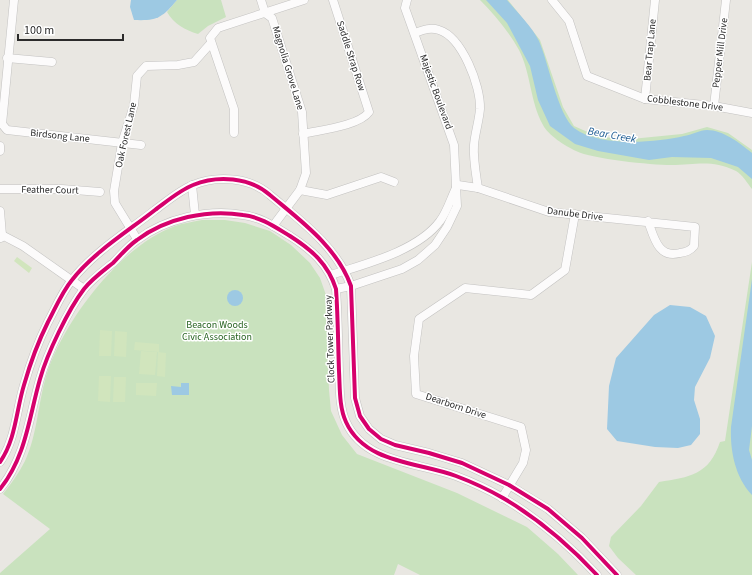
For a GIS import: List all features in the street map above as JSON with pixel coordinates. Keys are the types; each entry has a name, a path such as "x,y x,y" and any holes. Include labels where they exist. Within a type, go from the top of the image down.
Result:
{"street":[{"path":"14,0 7,58 52,62"},
{"name":"Magnolia Grove Lane","path":"261,0 265,13 272,18 302,112 306,173 300,190 273,226"},
{"name":"Oak Forest Lane","path":"137,240 115,203 114,191 122,143 134,105 137,76 146,66 178,65 194,62 211,43 210,38 218,28 304,0"},
{"name":"Saddle Strap Row","path":"303,134 344,125 366,117 369,112 333,0"},
{"name":"Majestic Boulevard","path":"336,289 351,286 402,269 418,260 435,245 447,227 457,206 458,185 454,145 406,8 407,0"},
{"name":"Cobblestone Drive","path":"552,0 569,21 587,76 645,99 714,106 752,113"},
{"name":"Bear Trap Lane","path":"645,99 655,0"},
{"name":"Pepper Mill Drive","path":"714,106 726,0"},
{"path":"415,33 427,28 440,30 452,40 462,52 476,82 480,108 473,148 478,188"},
{"path":"211,43 234,109 234,133"},
{"name":"Birdsong Lane","path":"7,58 2,124 7,130 141,145"},
{"path":"0,146 0,151"},
{"path":"300,190 327,195 381,177 394,182"},
{"path":"0,462 7,452 24,385 35,353 48,323 72,280 99,253 192,185 217,180 244,181 265,190 286,207 331,249 346,271 351,286 355,398 360,416 369,429 381,439 395,445 429,452 462,463 509,485 548,509 582,538 616,575"},
{"path":"192,185 195,215"},
{"path":"332,275 404,249 423,238 441,221 458,185"},
{"name":"Danube Drive","path":"458,185 478,188 549,212 648,221 695,227 694,246 684,252 674,255 666,254 661,250 657,243 648,221"},
{"name":"Feather Court","path":"0,189 62,189 100,192"},
{"path":"0,211 1,236 23,246 84,289"},
{"name":"Clock Tower Parkway","path":"1,485 16,464 25,441 40,377 57,335 84,289 137,240 169,222 195,215 218,213 244,215 273,226 308,248 332,275 336,289 340,400 346,422 358,439 373,452 390,459 457,476 502,498 539,521 572,548 597,575"},
{"name":"Dearborn Drive","path":"502,498 523,463 526,450 521,427 416,394 414,356 419,319 465,288 531,294 565,270 575,214"},
{"path":"572,548 582,538"}],"green space":[{"path":"177,0 221,0 226,17 208,26 198,34 176,23 167,12"},
{"path":"480,0 508,0 540,40 563,107 574,126 592,134 621,140 682,134 707,127 728,133 752,150 752,189 738,172 719,165 662,165 636,163 595,157 576,151 562,143 545,129 543,125 535,107 526,68 519,50 491,11"},
{"name":"Beacon Woods Civic Association","path":"202,220 225,220 245,223 270,231 291,245 310,263 320,278 326,295 331,411 342,435 357,454 457,493 527,527 558,554 578,575 420,575 398,564 394,575 0,575 0,573 50,529 3,494 20,470 29,451 48,370 56,350 68,328 98,286 116,266 135,249 155,236 175,226"},
{"path":"17,257 32,268 29,273 14,261"},
{"path":"752,262 752,575 636,575 618,558 609,546 611,537 641,506 659,482 689,476 704,468 715,453 720,442 725,441"},
{"path":"100,330 112,331 111,356 99,356"},
{"path":"115,331 127,332 126,357 114,356"},
{"path":"135,342 159,344 159,352 134,350"},
{"path":"141,351 157,352 155,375 139,374"},
{"path":"158,352 166,353 165,377 157,376"},
{"path":"99,376 111,376 110,402 98,401"},
{"path":"114,377 126,377 125,402 113,402"},
{"path":"136,383 157,383 156,396 136,395"}],"water":[{"path":"131,0 177,0 163,15 154,19 134,20 130,7"},
{"path":"486,0 507,0 533,31 539,41 563,112 574,128 584,134 597,138 627,142 643,142 672,138 704,130 719,132 737,141 752,153 752,179 738,167 711,158 672,157 649,160 598,151 575,144 550,126 538,100 530,66 507,23"},
{"path":"752,279 752,426 749,450 752,460 752,495 741,480 735,463 731,445 731,427"},
{"path":"232,290 238,290 243,295 241,304 238,306 232,306 227,301 227,295"},
{"path":"670,305 690,307 706,316 715,336 710,358 695,387 694,400 700,419 700,434 691,445 678,448 655,447 617,441 607,429 609,386 616,358 654,315"},
{"path":"181,383 189,383 189,395 172,395 171,386 181,387"}],"cycle path":[{"path":"0,462 13,434 21,395 41,337 68,285 90,260 101,251 173,196 188,187 212,180 223,179 243,181 262,189 306,225 337,259 345,272 351,286 355,398 360,416 369,429 381,439 395,445 462,463 509,485 548,509 582,538 617,575"},
{"path":"0,489 16,464 26,436 43,369 53,345 71,308 87,285 113,263 134,242 148,232 188,217 202,214 230,213 250,216 279,229 312,252 329,272 336,289 341,404 346,422 355,436 366,446 379,454 394,460 456,476 503,498 553,533 576,553 597,575"}],"water label":[{"name":"Bear Creek","path":"612,135"}]}
